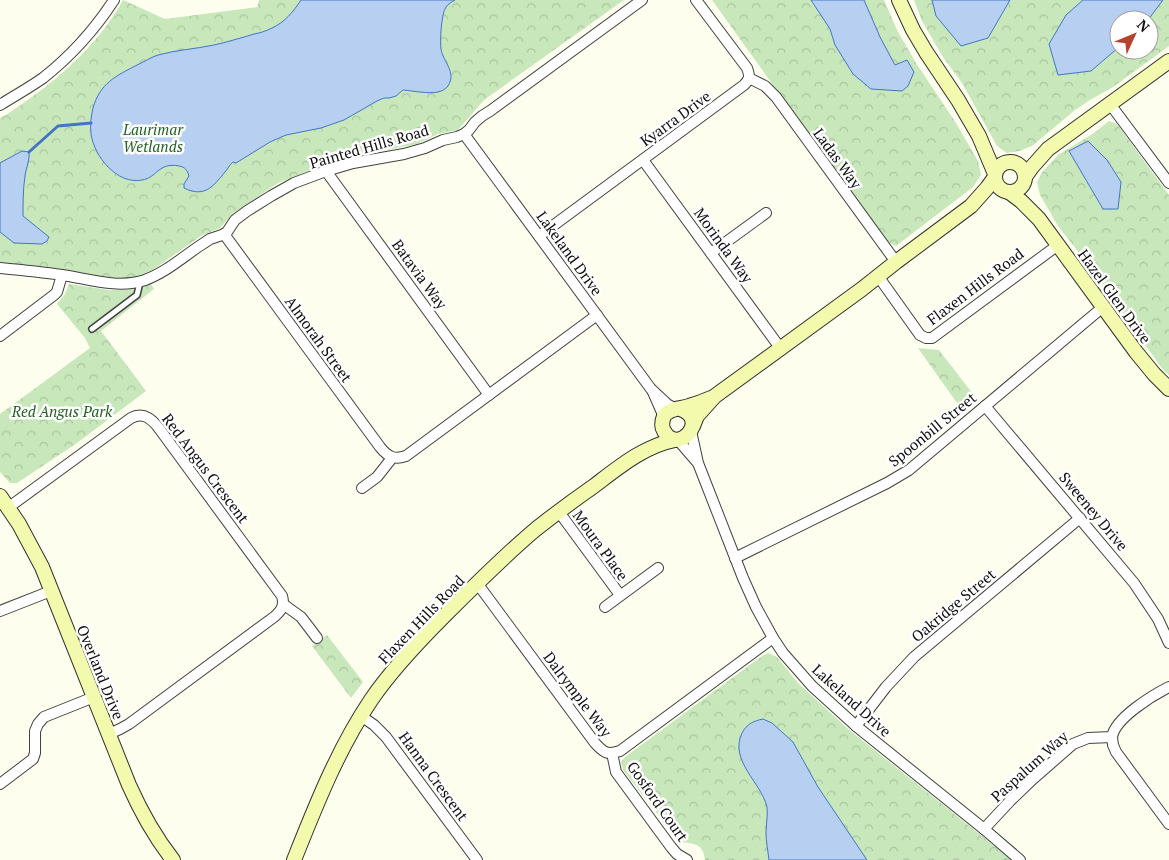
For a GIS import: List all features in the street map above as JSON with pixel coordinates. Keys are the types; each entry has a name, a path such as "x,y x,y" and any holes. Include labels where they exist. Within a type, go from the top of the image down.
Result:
{"street":[{"path":"0,105 34,84 60,63 89,34 114,0"},
{"name":"Painted Hills Road","path":"0,268 62,275 114,284 128,284 160,273 204,242 224,234 239,217 294,183 353,163 404,154 464,134 482,116 642,0"},
{"path":"696,0 747,68 749,78"},
{"path":"899,0 913,30 979,136 995,176 997,186 1006,191 1013,192 1020,188 1032,167 1053,146 1169,61"},
{"name":"Kyarra Drive","path":"539,236 744,85 749,78"},
{"name":"Ladas Way","path":"749,78 765,86 776,97 896,262"},
{"path":"1110,104 1166,171 1169,183"},
{"name":"Lakeland Drive","path":"464,134 651,389 668,404 678,409"},
{"path":"979,136 997,155 1022,168 1025,179"},
{"path":"715,396 691,406 671,410 663,420 664,432 677,440 684,438 692,429 697,416 715,396 971,206 987,188 997,170 1003,164 1013,163 1053,146"},
{"name":"Morinda Way","path":"642,160 780,349"},
{"name":"Batavia Way","path":"326,171 489,394"},
{"name":"Hazel Glen Drive","path":"1025,179 1039,219"},
{"path":"971,206 1006,191"},
{"name":"Hazel Glen Drive","path":"1006,191 1021,201 1039,219 1136,352 1169,389"},
{"path":"711,253 766,213"},
{"name":"Almorah Street","path":"224,234 386,455 392,458"},
{"name":"Flaxen Hills Road","path":"878,276 920,335 932,338 940,334 1058,245"},
{"path":"0,336 54,295 57,292 62,275"},
{"name":"Spoonbill Street","path":"735,558 887,483 909,470 1103,307"},
{"path":"362,488 377,477 392,458 406,456 597,316"},
{"name":"Lakeland Drive","path":"651,389 663,420"},
{"name":"Sweeney Drive","path":"985,406 1134,583 1158,619 1169,643"},
{"path":"678,409 688,413 692,421 692,429"},
{"name":"Red Angus Crescent","path":"9,507 131,418 145,416 154,421 158,426 282,596 283,604 301,617 317,638"},
{"name":"Flaxen Hills Road","path":"639,454 656,434 663,420"},
{"name":"Lakeland Drive","path":"692,429 698,463 735,558 756,607 773,638 812,686 856,726 1020,860"},
{"name":"Lakeland Drive","path":"677,440 698,463"},
{"name":"Flaxen Hills Road","path":"294,860 343,746 372,699 404,657 510,551 558,512 639,454 662,442 677,440"},
{"name":"Overland Drive","path":"0,496 9,507 32,546 140,810 150,828 173,860"},
{"name":"Moura Place","path":"558,512 620,595"},
{"name":"Oakridge Street","path":"856,726 886,687 914,657 1080,518"},
{"name":"Moura Place","path":"605,607 658,568"},
{"name":"Dalrymple Way","path":"477,584 595,743 606,753 620,751 773,638"},
{"path":"0,611 51,591"},
{"path":"109,734 128,724 274,617 280,612 283,604"},
{"path":"1169,687 1140,705 1120,721 1113,731 1112,737 1116,752 1169,824"},
{"path":"0,784 33,759 35,731 44,717 94,697"},
{"name":"Hanna Crescent","path":"361,716 386,737 477,860"},
{"name":"Paspalum Way","path":"984,829 1033,778 1073,744 1088,738 1112,737"},
{"name":"Gosford Court","path":"612,753 616,772 671,847 677,854 687,860"}],"lane":[{"path":"92,328 137,295 140,281"}],"green space":[{"name":"Laurimar Wetlands","path":"123,0 165,19 257,7 259,0 624,0 484,100 458,130 438,134 417,144 348,158 315,168 278,183 235,212 220,228 201,236 151,271 132,278 111,279 69,271 0,262 0,118 43,89 82,55 104,29"},
{"path":"712,0 884,0 897,30 916,63 956,123 978,161 981,175 973,187 896,246 884,240"},
{"path":"914,0 1169,0 1169,46 1159,53 1159,10 1109,10 1109,60 1150,60 1113,87 1075,110 1032,146 1019,151 1007,153 997,146 962,83 943,57 922,21"},
{"path":"1109,121 1117,124 1169,195 1169,375 1164,371 1091,268 1058,226 1040,195 1037,182 1043,171 1058,155 1094,133"},
{"name":"Red Angus Park","path":"69,284 109,290 136,289 151,284 154,289 101,331 146,391 77,443 17,483 10,483 0,472 0,414 90,348 85,338 57,304 65,294"},
{"path":"918,348 939,350 976,398 962,410"},
{"path":"327,635 363,682 351,698 312,646"},
{"path":"768,653 777,657 798,683 847,728 1012,860 705,860 704,854 699,847 679,841 623,770 621,762 625,757"}],"water":[{"path":"301,0 455,0 444,10 441,28 442,54 451,76 448,86 434,93 403,90 396,96 377,101 344,120 321,128 286,135 270,142 236,163 230,164 212,186 203,191 197,192 184,188 184,184 189,176 186,169 181,166 166,166 147,179 133,180 124,178 116,173 102,160 93,142 91,121 96,99 104,86 110,81 158,55 214,45 268,30 285,20"},
{"path":"811,0 864,0 895,65 907,60 914,72 908,86 902,91 871,89 853,74 835,45 830,29"},
{"path":"932,0 1010,0 988,38 961,46 936,16"},
{"path":"1083,0 1163,0 1156,10 1109,10 1109,56 1091,71 1058,75 1049,44 1066,15"},
{"path":"1088,141 1107,160 1121,182 1118,209 1103,209 1069,151"},
{"path":"22,151 29,152 24,181 23,216 49,237 42,244 14,243 0,232 0,163"},
{"path":"763,719 772,723 793,742 818,787 867,860 769,860 766,836 767,807 764,798 743,762 739,743 742,733 748,725"}],"waterway":[{"path":"29,152 58,126 91,123"}]}
